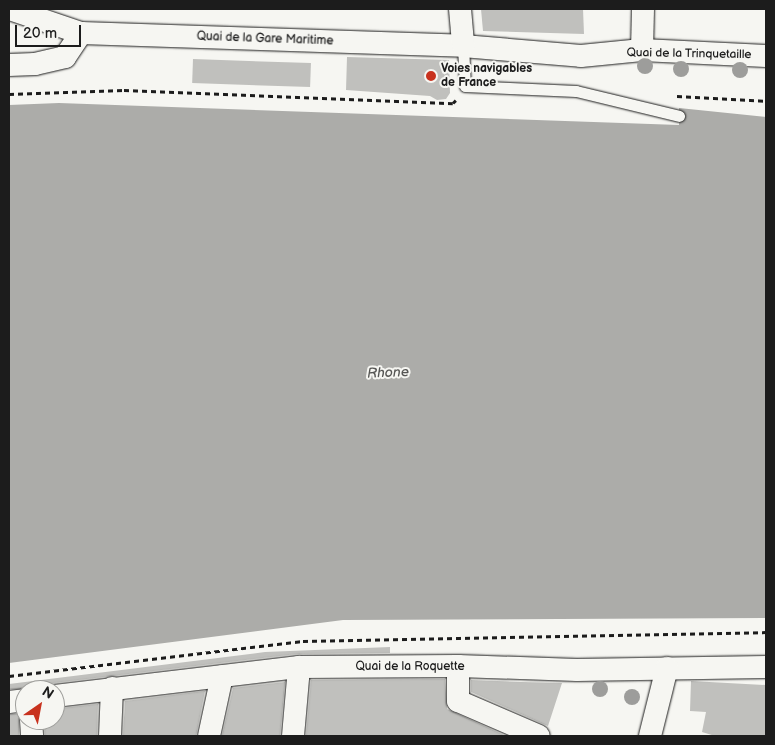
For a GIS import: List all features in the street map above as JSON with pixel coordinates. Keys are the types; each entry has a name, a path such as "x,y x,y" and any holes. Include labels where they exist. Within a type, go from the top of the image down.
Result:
{"street":[{"name":"Quai de la Gare Maritime","path":"10,9 81,33 463,46"},
{"path":"460,9 463,46"},
{"path":"642,50 643,9"},
{"path":"9,65 35,64 65,58 81,33"},
{"name":"Quai de la Trinquetaille","path":"463,46 580,56 642,50 766,56"},
{"path":"458,666 458,701 539,736"},
{"name":"Quai de la Roquette","path":"65,695 299,667 458,666 577,670 766,667"},
{"path":"293,736 299,667"},
{"path":"650,736 667,668"},
{"path":"209,736 222,676"},
{"path":"110,736 112,688"}],"lane":[{"path":"463,46 465,86 576,91 679,116"}],"path":[{"path":"9,94 124,90 453,103 465,86"},
{"path":"9,676 304,641 766,632"}],"water":[{"name":"Rhone","path":"59,103 679,125 679,108 766,117 766,618 343,620 9,663 9,105"}],"building":[{"path":"481,9 583,9 584,34 483,31"},
{"path":"347,57 449,60 450,93 446,99 437,100 430,96 346,90"},
{"path":"193,59 311,63 310,87 192,83"},
{"path":"390,647 390,653 297,654 65,682 65,680 41,680 265,652"},
{"path":"445,679 447,709 506,736 306,736 311,680"},
{"path":"471,680 562,683 548,726 471,692"},
{"path":"691,681 766,685 766,736 715,736 702,732 706,712 690,711"},
{"path":"285,682 280,736 222,736 233,688"},
{"path":"15,683 15,689 9,689 9,684"},
{"path":"205,691 196,736 123,736 125,701"},
{"path":"98,704 97,736 45,736 45,730 65,730 65,708"},
{"path":"9,714 15,714 15,730 19,730 19,736 9,736"}],"place":[{"name":"Voies navigables de France","path":"431,76"}]}
